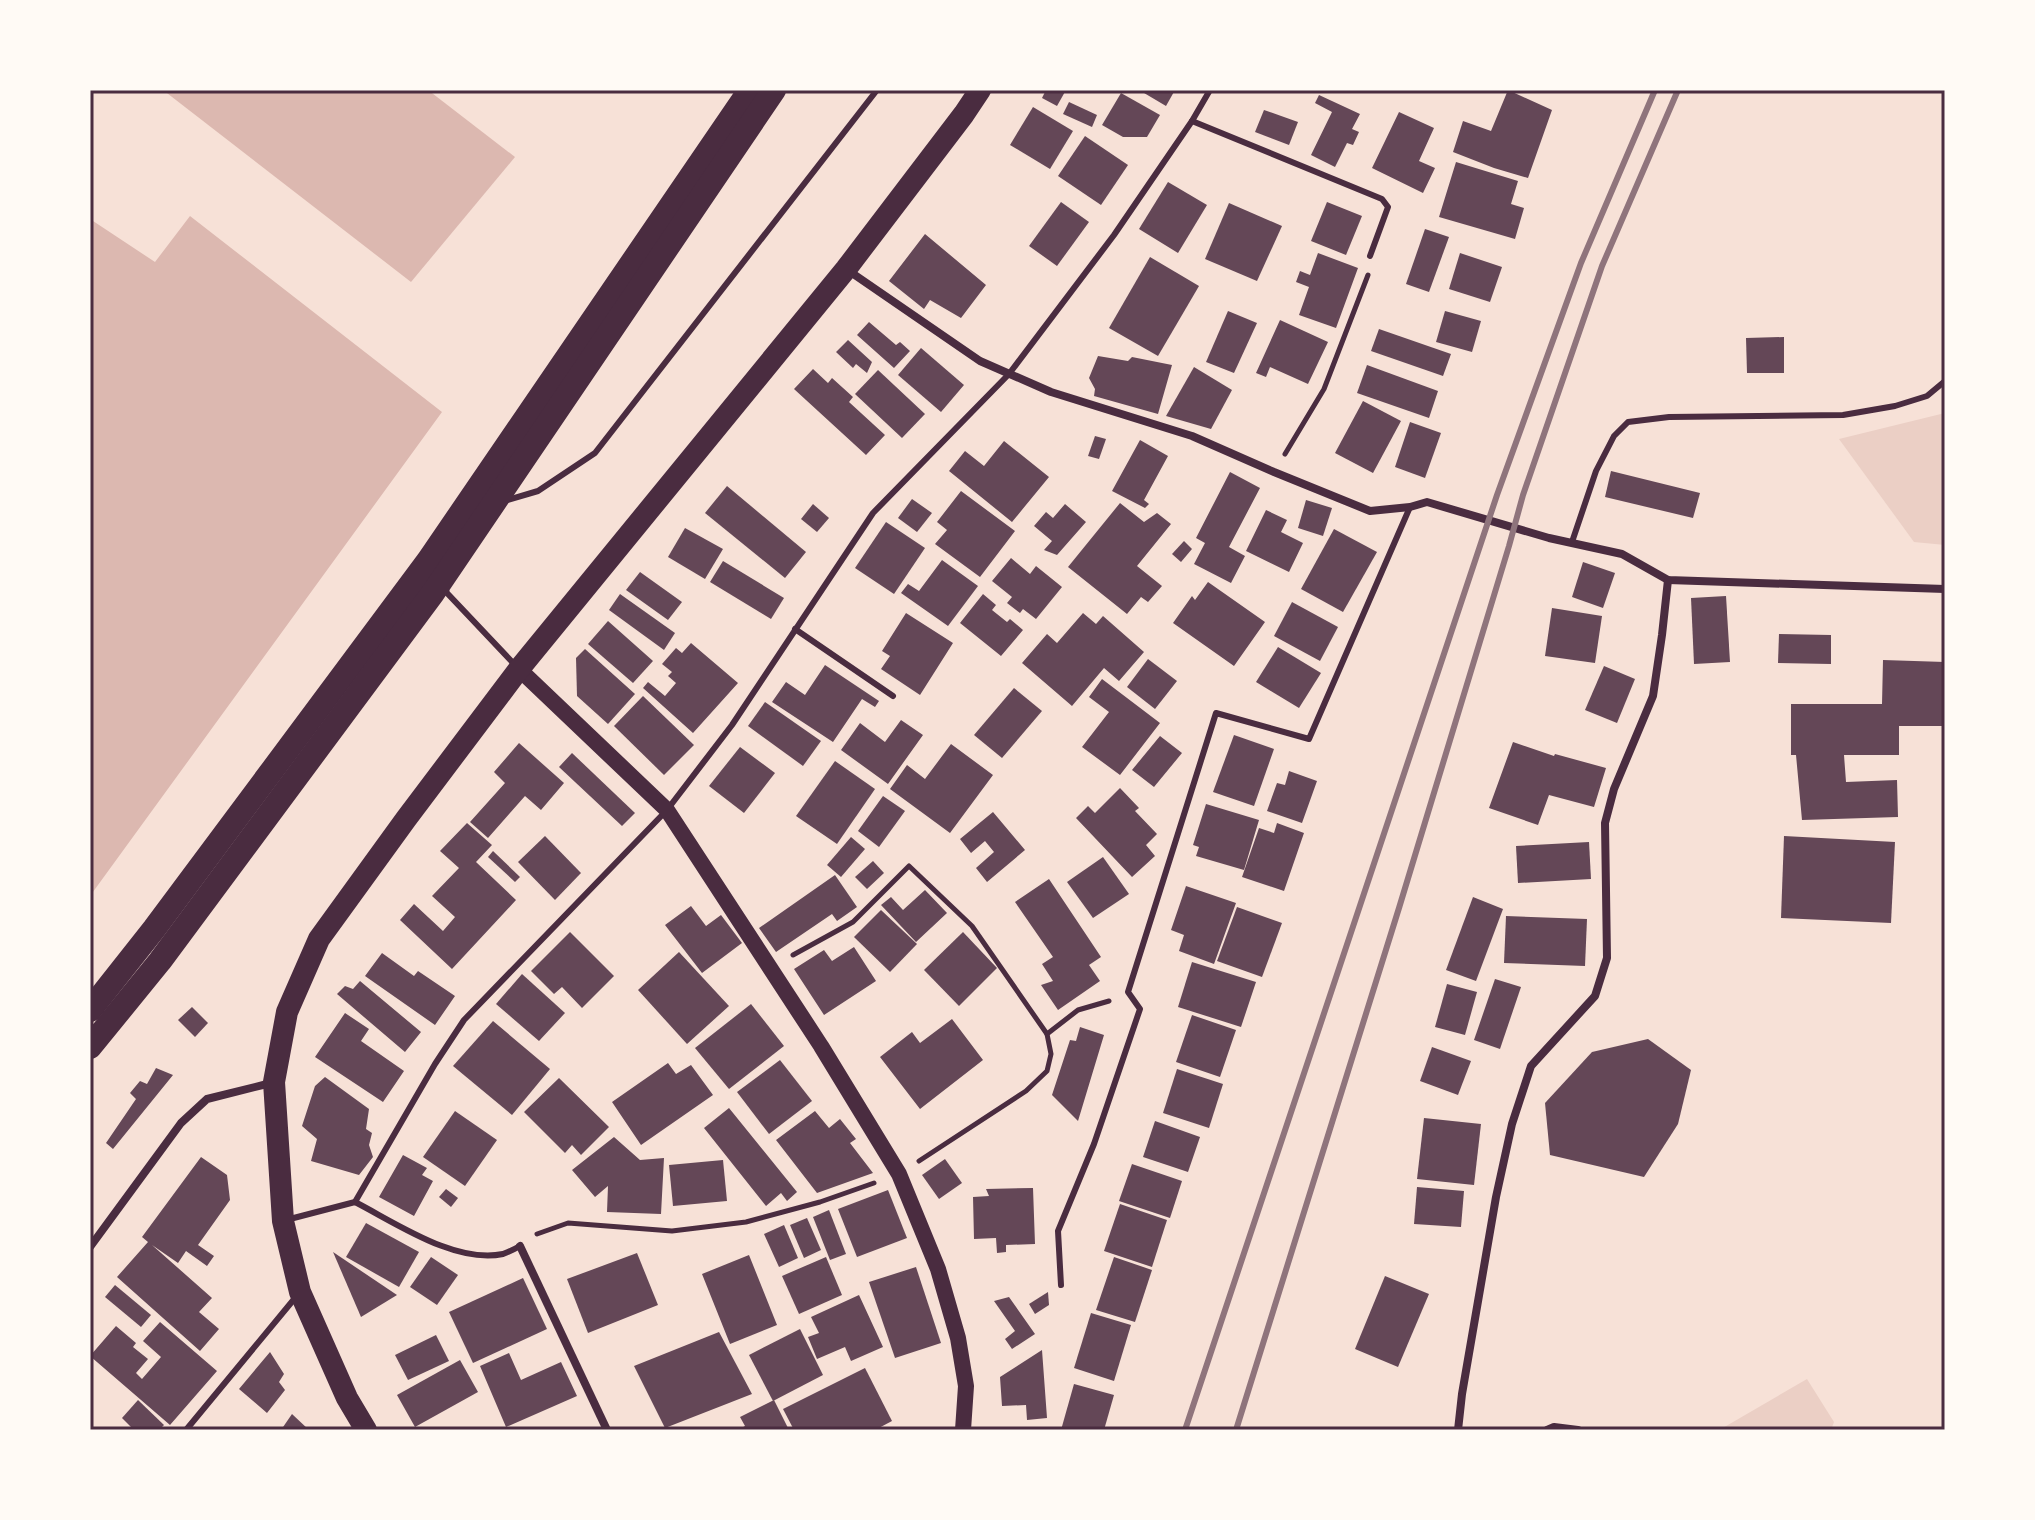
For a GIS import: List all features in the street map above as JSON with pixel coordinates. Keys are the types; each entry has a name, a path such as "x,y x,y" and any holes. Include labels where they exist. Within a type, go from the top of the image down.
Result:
{"highway":[{"path":"90,1010 154,929 428,561 750,90"},
{"path":"90,1047 160,961 433,593 774,90"},
{"path":"366,1430 347,1398 300,1292 283,1221 274,1082 287,1012 319,939 519,669 846,269 980,90"}],"main road":[{"path":"519,669 667,810 821,1046 899,1174 938,1269 958,1338 966,1386 963,1430"}],"street":[{"path":"846,269 980,361 1051,392 1192,436 1370,511 1427,502 1549,538 1622,554 1668,580 1945,589"},
{"path":"1458,1430 1496,1197 1516,1109 1531,1066 1595,996 1607,958 1605,823 1614,789 1653,696 1668,580"},
{"path":"90,1247 181,1123 207,1099 274,1082"},
{"path":"520,1246 607,1430"},
{"path":"1547,1430 1554,1427 1578,1430"}],"lane":[{"path":"483,507 538,491 595,453 877,90"},
{"path":"355,1202 464,1020 667,810 732,725 873,513 1009,374 1114,235 1210,90"},
{"path":"1192,121 1382,199 1388,207 1370,256"},
{"path":"1572,542 1596,471 1614,436 1628,422 1669,417 1843,415 1895,406 1927,396 1945,381"},
{"path":"1061,1285 1058,1231 1094,1144 1140,1009 1128,992 1216,713 1309,739 1410,507"},
{"path":"440,556 470,512"},
{"path":"442,568 447,593 519,669"},
{"path":"795,629 893,696"},
{"path":"283,1221 355,1202 438,1245 468,1255 502,1254 520,1246"},
{"path":"186,1430 300,1292"}],"path":[{"path":"1274,472 1324,389 1373,261 1370,256"},
{"path":"520,1246 529,1236 568,1223 672,1231 746,1222 820,1202 899,1174 1026,1091 1047,1071 1051,1054 1047,1034 972,926 909,866 853,922 770,968"},
{"path":"1047,1034 1078,1010 1128,992"}],"shaded area":[{"path":"163,90 428,90 515,157 411,282"},
{"path":"190,216 442,412 90,896 90,219 155,262"},
{"path":"1945,413 1945,545 1914,542 1839,439"},
{"path":"1807,1379 1834,1422 1831,1430 1721,1429"}],"building":[{"path":"1046,90 1066,90 1057,106 1042,98"},
{"path":"1139,90 1175,90 1166,106"},
{"path":"1508,90 1552,110 1528,178 1453,152 1463,121 1491,131"},
{"path":"1121,93 1160,115 1147,137 1123,137 1102,125"},
{"path":"1319,95 1360,114 1352,129 1359,132 1353,145 1347,143 1335,167 1311,155 1332,112 1315,103"},
{"path":"1069,102 1097,115 1092,127 1063,114"},
{"path":"1033,107 1073,131 1050,169 1010,145"},
{"path":"1264,110 1298,122 1289,145 1255,132"},
{"path":"1399,112 1434,128 1419,161 1435,168 1423,193 1372,168"},
{"path":"1085,136 1128,165 1101,205 1058,176"},
{"path":"1456,162 1518,181 1511,204 1524,208 1515,239 1439,217"},
{"path":"1168,182 1207,205 1178,253 1139,229"},
{"path":"1061,202 1089,222 1057,266 1029,246"},
{"path":"1327,202 1362,216 1346,255 1311,241"},
{"path":"1229,203 1282,226 1257,281 1205,259"},
{"path":"1425,229 1449,237 1429,292 1406,284"},
{"path":"925,234 986,285 961,318 930,300 924,309 889,281"},
{"path":"1318,253 1358,268 1336,328 1299,315 1309,287 1296,282 1300,271 1310,275"},
{"path":"1460,253 1502,267 1490,302 1449,289"},
{"path":"1150,257 1199,286 1158,356 1109,328"},
{"path":"1228,311 1257,323 1234,373 1206,362"},
{"path":"1445,311 1481,321 1472,352 1436,342"},
{"path":"1280,320 1328,342 1308,384 1270,367 1266,377 1256,373"},
{"path":"869,322 896,345 900,342 910,351 894,368 857,335"},
{"path":"1379,329 1451,354 1443,376 1371,351"},
{"path":"1784,337 1784,373 1747,373 1746,338"},
{"path":"848,340 872,362 867,373 856,364 853,368 836,352"},
{"path":"921,348 964,385 941,412 898,375"},
{"path":"1098,356 1128,361 1132,357 1172,365 1158,414 1094,396 1095,389 1089,378"},
{"path":"1367,365 1438,391 1429,418 1357,393"},
{"path":"1194,367 1232,390 1211,429 1166,416"},
{"path":"813,369 828,383 832,378 853,397 849,402 885,435 866,455 794,389"},
{"path":"878,370 925,414 902,438 855,394"},
{"path":"1363,401 1401,421 1373,473 1335,453"},
{"path":"1410,422 1441,433 1425,478 1395,467"},
{"path":"1095,436 1106,439 1099,459 1088,456"},
{"path":"1140,440 1168,456 1144,500 1149,504 1145,508 1112,491"},
{"path":"1004,441 1049,477 1012,522 949,471 965,451 984,466"},
{"path":"1611,471 1700,493 1693,518 1605,497"},
{"path":"1230,472 1260,488 1229,547 1245,556 1231,583 1194,564 1205,543 1196,538"},
{"path":"727,486 806,552 785,578 705,513"},
{"path":"961,491 1015,531 980,577 935,544 947,530 937,522"},
{"path":"912,499 932,513 917,532 898,518"},
{"path":"1306,500 1332,508 1323,536 1298,528"},
{"path":"1120,503 1144,522 1157,513 1171,524 1137,566 1162,586 1148,602 1141,597 1127,614 1068,567"},
{"path":"813,504 829,518 817,532 801,519"},
{"path":"1065,504 1086,522 1057,555 1044,550 1052,541 1034,526 1046,512 1053,518"},
{"path":"1266,510 1287,520 1281,532 1303,543 1289,572 1246,551"},
{"path":"886,522 925,548 894,594 855,568"},
{"path":"685,528 723,549 705,579 668,557"},
{"path":"1334,529 1377,552 1343,612 1301,589"},
{"path":"1184,541 1192,549 1181,562 1172,554"},
{"path":"1011,558 1030,574 1036,566 1062,587 1036,619 1023,609 1020,613 1007,603 1012,597 992,581"},
{"path":"942,560 978,586 948,626 901,593 908,584 919,591"},
{"path":"723,561 784,598 771,619 710,582"},
{"path":"1583,562 1615,573 1603,608 1572,597"},
{"path":"640,572 682,602 668,620 626,590"},
{"path":"1208,582 1265,622 1234,666 1173,623 1192,596 1195,600"},
{"path":"620,594 675,633 664,650 609,610"},
{"path":"983,594 996,605 992,610 1023,630 1001,656 960,623"},
{"path":"1726,596 1730,662 1694,664 1691,598"},
{"path":"1292,602 1338,627 1320,661 1274,636"},
{"path":"1552,608 1602,616 1595,663 1545,656"},
{"path":"906,613 953,643 920,695 881,669 890,656 882,651"},
{"path":"1083,613 1096,624 1103,616 1144,652 1119,681 1104,668 1072,706 1022,663 1047,634 1057,643"},
{"path":"608,621 653,661 633,683 588,644"},
{"path":"1779,634 1831,635 1831,664 1778,663"},
{"path":"691,643 738,683 693,733 643,688 648,682 665,696 676,683 668,676 672,672 662,664 676,648 682,653"},
{"path":"1278,647 1321,673 1299,708 1256,682"},
{"path":"585,649 635,694 608,724 577,696 576,658"},
{"path":"1148,659 1177,681 1155,709 1127,687"},
{"path":"1883,660 1945,662 1945,726 1899,726 1899,755 1844,755 1846,782 1897,780 1898,817 1802,820 1796,755 1791,755 1791,704 1882,704"},
{"path":"825,665 879,701 875,707 862,699 833,742 772,702 786,682 805,695"},
{"path":"1604,666 1635,679 1617,723 1585,710"},
{"path":"1102,679 1160,723 1120,775 1082,747 1109,712 1089,697"},
{"path":"1014,688 1042,711 1002,758 974,735"},
{"path":"643,696 694,745 664,775 614,726"},
{"path":"765,702 821,741 803,766 748,726"},
{"path":"901,720 923,735 888,784 841,750 860,723 885,742"},
{"path":"1234,735 1274,749 1254,806 1213,792"},
{"path":"1160,736 1182,753 1154,787 1132,770"},
{"path":"1513,742 1554,756 1606,768 1594,807 1549,795 1538,825 1489,808"},
{"path":"519,743 564,783 541,810 525,796 488,838 470,822 505,783 494,772"},
{"path":"951,744 993,775 950,833 890,789 907,765 925,779"},
{"path":"740,747 775,773 744,813 709,786"},
{"path":"572,753 635,813 622,826 559,767"},
{"path":"835,761 875,789 837,844 796,816"},
{"path":"1289,771 1317,781 1302,823 1267,811 1277,783 1285,785"},
{"path":"1120,788 1139,808 1135,811 1157,834 1146,845 1155,856 1132,877 1076,818 1088,806 1095,813"},
{"path":"883,796 905,811 879,847 858,831"},
{"path":"1206,804 1259,820 1244,870 1196,856 1199,847 1193,845"},
{"path":"993,812 1025,850 987,882 976,868 994,852 985,841 971,853 960,839"},
{"path":"467,823 492,845 476,862 516,900 452,969 400,920 414,904 443,931 455,917 432,896 459,868 440,851"},
{"path":"1277,823 1304,833 1284,891 1242,877 1259,828 1274,833"},
{"path":"545,836 581,873 555,900 518,862"},
{"path":"1784,836 1895,842 1891,923 1781,918"},
{"path":"851,837 865,849 841,877 827,865"},
{"path":"1589,842 1591,879 1518,883 1516,846"},
{"path":"493,851 520,877 515,882 488,857"},
{"path":"1103,857 1129,894 1093,918 1067,882"},
{"path":"873,861 884,873 867,889 855,877"},
{"path":"835,875 857,907 837,921 832,914 776,952 759,928"},
{"path":"1049,879 1101,957 1089,965 1100,981 1058,1010 1041,985 1053,981 1042,964 1053,957 1015,902"},
{"path":"1186,886 1236,903 1214,964 1179,951 1184,935 1171,930"},
{"path":"925,890 947,913 916,942 881,905 891,897 903,910"},
{"path":"1473,897 1503,909 1476,981 1446,970"},
{"path":"691,906 706,926 721,915 742,943 702,973 665,925"},
{"path":"1237,907 1282,923 1262,977 1217,961"},
{"path":"881,910 917,944 890,972 854,937"},
{"path":"1506,916 1587,919 1585,966 1504,963"},
{"path":"570,932 614,976 582,1008 562,987 554,994 531,971"},
{"path":"963,932 997,968 959,1006 924,970"},
{"path":"854,947 876,981 824,1015 794,969 824,950 832,961"},
{"path":"679,952 729,1006 687,1044 638,990"},
{"path":"382,953 414,976 418,971 455,996 435,1025 365,976"},
{"path":"1192,962 1256,982 1241,1027 1178,1007"},
{"path":"522,974 565,1013 539,1041 496,1004"},
{"path":"1495,979 1521,987 1500,1049 1474,1040"},
{"path":"360,981 421,1032 405,1052 337,994 345,986 353,989"},
{"path":"1447,984 1477,992 1465,1035 1435,1027"},
{"path":"751,1004 784,1046 729,1089 695,1048"},
{"path":"192,1007 208,1023 195,1037 178,1020"},
{"path":"345,1013 369,1029 361,1041 404,1071 383,1102 315,1057"},
{"path":"1192,1015 1236,1030 1220,1077 1176,1062"},
{"path":"952,1019 983,1060 920,1109 880,1057 912,1032 920,1043"},
{"path":"493,1021 550,1069 512,1115 453,1066"},
{"path":"1080,1027 1104,1035 1078,1121 1052,1095 1070,1040 1076,1041"},
{"path":"1648,1039 1691,1070 1678,1124 1644,1177 1550,1155 1545,1103 1592,1052"},
{"path":"1432,1047 1471,1061 1458,1095 1420,1081"},
{"path":"780,1060 812,1101 769,1134 737,1092"},
{"path":"668,1063 676,1074 691,1065 713,1095 641,1145 612,1102"},
{"path":"156,1068 173,1075 113,1149 106,1143 136,1099 130,1093 140,1081 147,1084"},
{"path":"1177,1069 1223,1084 1209,1128 1163,1113"},
{"path":"325,1077 369,1109 366,1129 372,1133 369,1145 373,1157 359,1175 311,1161 317,1139 302,1126 315,1086"},
{"path":"559,1078 609,1127 581,1155 572,1145 565,1153 524,1112"},
{"path":"729,1108 797,1192 787,1201 781,1193 766,1206 704,1128"},
{"path":"455,1111 497,1140 465,1186 423,1157"},
{"path":"815,1111 829,1128 840,1119 856,1139 850,1143 873,1173 817,1193 776,1140"},
{"path":"1424,1118 1481,1124 1474,1185 1417,1179"},
{"path":"1155,1121 1200,1137 1188,1172 1143,1157"},
{"path":"614,1137 640,1160 664,1158 661,1214 607,1212 608,1186 595,1197 572,1170"},
{"path":"403,1155 427,1168 422,1175 433,1181 414,1216 379,1197"},
{"path":"201,1157 227,1175 230,1200 198,1245 214,1256 207,1266 186,1251 178,1263 152,1245 212,1298 199,1312 219,1329 200,1351 117,1277 148,1242 142,1237"},
{"path":"945,1159 962,1183 939,1199 922,1175"},
{"path":"723,1160 727,1201 673,1206 669,1165"},
{"path":"1132,1164 1182,1181 1170,1218 1119,1201"},
{"path":"1417,1187 1464,1191 1461,1227 1414,1224"},
{"path":"1033,1188 1035,1244 1006,1245 1006,1252 997,1253 996,1238 974,1239 973,1197 989,1196 986,1189"},
{"path":"446,1189 458,1198 451,1207 439,1197"},
{"path":"888,1190 907,1238 857,1257 838,1209"},
{"path":"1120,1204 1167,1220 1152,1267 1104,1251"},
{"path":"829,1210 846,1254 830,1260 813,1217"},
{"path":"807,1218 821,1250 804,1258 790,1225"},
{"path":"366,1223 419,1252 399,1287 346,1257"},
{"path":"784,1225 798,1258 779,1267 764,1234"},
{"path":"333,1252 397,1295 361,1317"},
{"path":"637,1253 658,1305 588,1333 567,1279"},
{"path":"749,1255 777,1325 730,1344 702,1274"},
{"path":"431,1257 458,1275 437,1305 410,1287"},
{"path":"826,1257 842,1295 799,1314 782,1276"},
{"path":"1114,1257 1152,1270 1135,1322 1096,1310"},
{"path":"916,1267 941,1343 895,1358 869,1282"},
{"path":"1385,1276 1429,1294 1398,1367 1355,1349"},
{"path":"523,1278 547,1329 473,1363 449,1312"},
{"path":"115,1285 151,1315 141,1327 105,1297"},
{"path":"1048,1292 1049,1305 1035,1314 1029,1304"},
{"path":"859,1295 883,1347 851,1361 845,1347 817,1359 808,1337 819,1333 811,1317"},
{"path":"1009,1297 1035,1334 1012,1349 1005,1339 1015,1331 994,1301"},
{"path":"1091,1313 1131,1325 1114,1381 1074,1368"},
{"path":"160,1322 217,1371 170,1425 90,1356 116,1326 136,1343 133,1347 148,1359 136,1373 142,1379 161,1357 143,1341"},
{"path":"800,1329 823,1375 773,1401 749,1355"},
{"path":"719,1332 752,1394 665,1428 634,1366"},
{"path":"436,1335 449,1361 408,1380 395,1355"},
{"path":"1042,1350 1047,1418 1027,1420 1026,1405 1002,1406 1000,1377"},
{"path":"270,1352 284,1374 279,1382 285,1390 267,1413 239,1389"},
{"path":"509,1353 521,1380 561,1362 577,1396 506,1427 480,1366"},
{"path":"460,1360 478,1392 415,1427 397,1395"},
{"path":"865,1368 892,1421 875,1430 794,1430 783,1409"},
{"path":"1074,1384 1114,1395 1104,1430 1061,1430"},
{"path":"138,1400 164,1425 159,1430 134,1430 122,1418"},
{"path":"774,1400 789,1430 738,1430 745,1426 740,1417"},
{"path":"292,1414 309,1430 281,1430"}],"railway":[{"path":"1185,1430 1497,495 1581,263 1655,90"},
{"path":"1236,1430 1399,908 1523,495 1602,266 1678,90"}]}
